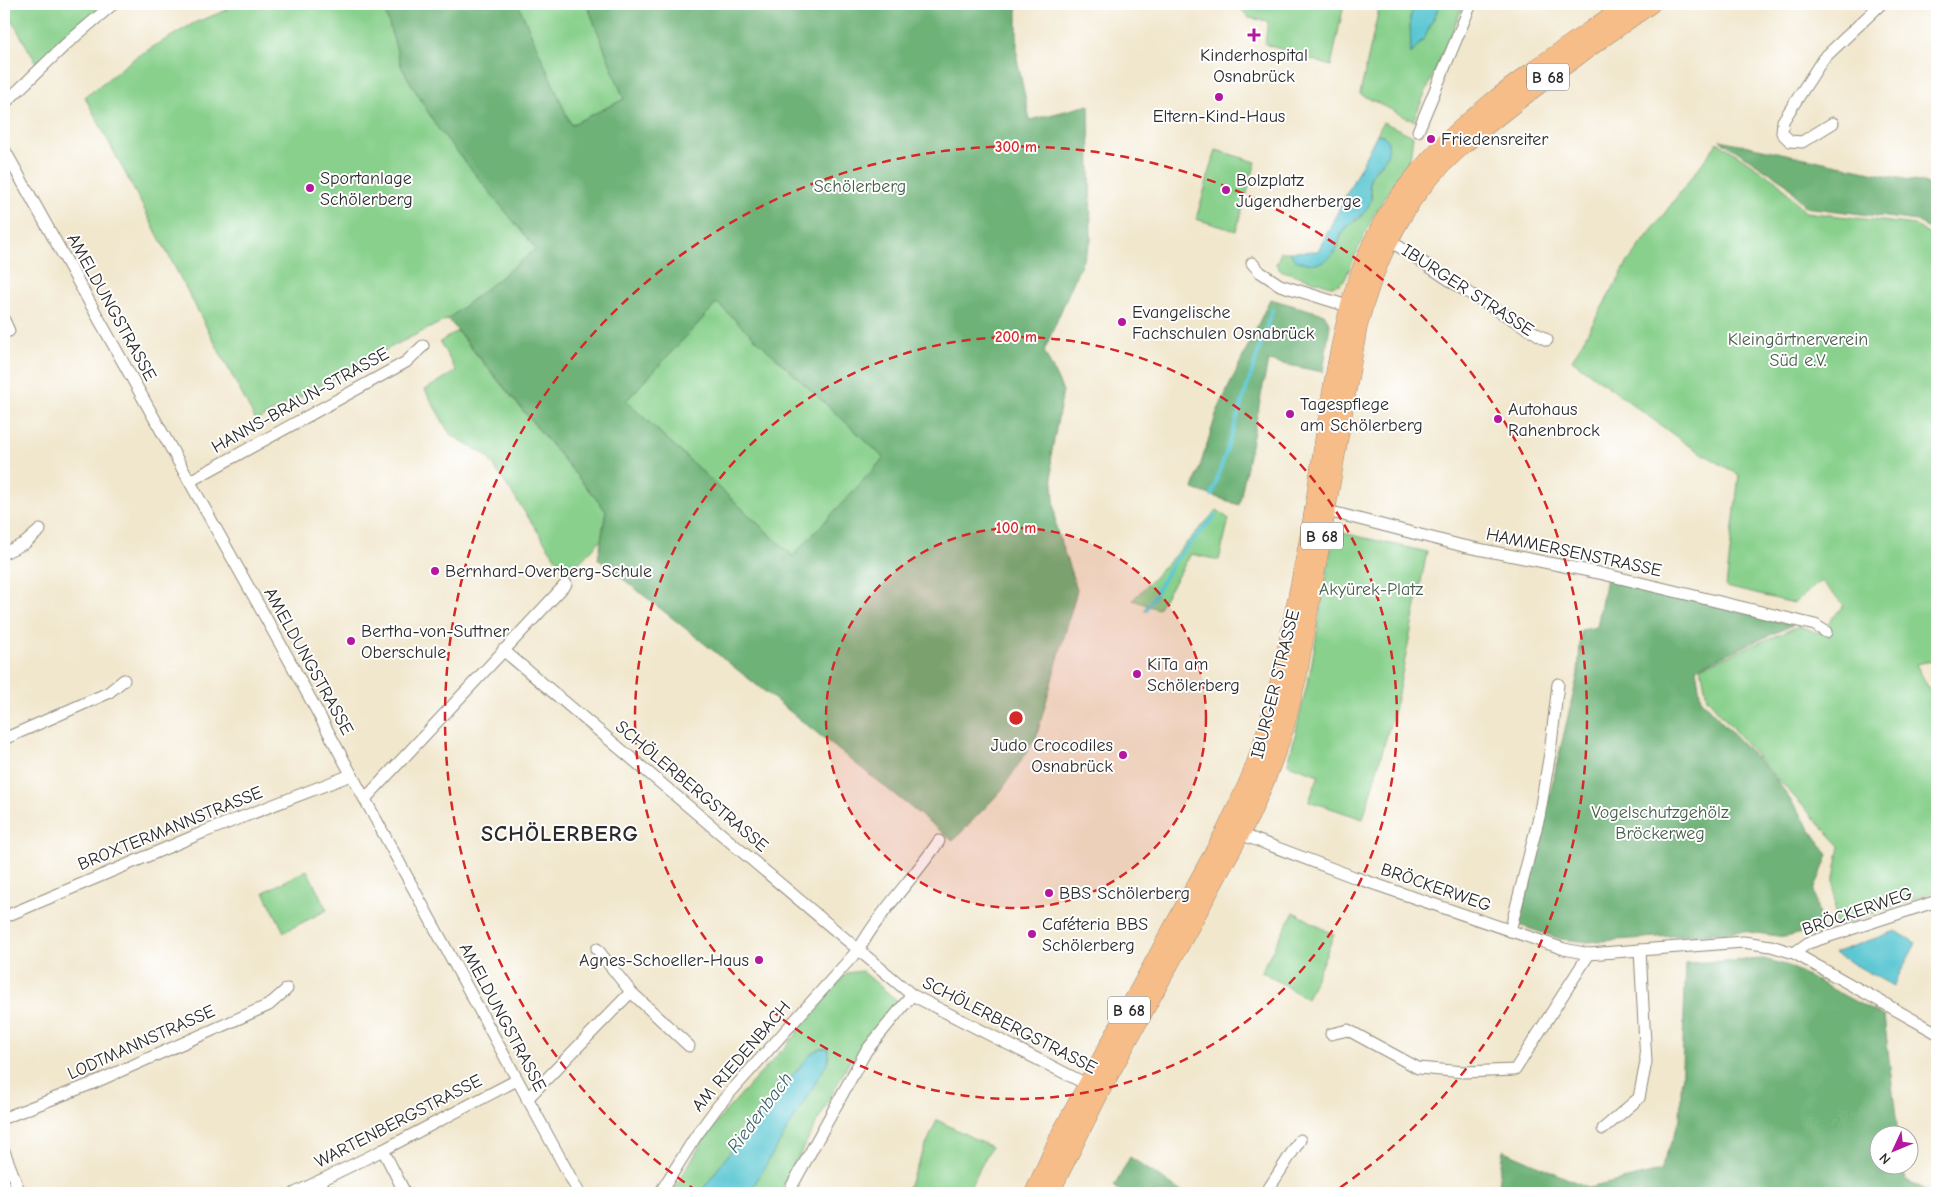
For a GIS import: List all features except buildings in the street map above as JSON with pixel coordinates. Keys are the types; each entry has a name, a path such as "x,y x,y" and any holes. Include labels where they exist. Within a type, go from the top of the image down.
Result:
{"main road":[{"name":"IBURGER STRASSE","path":"1050,1193 1127,1013 1267,777 1284,730 1298,674 1320,509 1362,265 1377,232 1401,193 1431,155 1470,120 1514,85 1628,4"},
{"name":"IBURGER STRASSE","path":"1355,308 1389,240 1412,201 1450,157 1478,131 1523,96 1652,4"},
{"name":"IBURGER STRASSE","path":"1034,1193 1061,1133 1094,1088"}],"street":[{"path":"4,104 65,45 113,4"},
{"path":"1418,131 1471,4"},
{"path":"1832,123 1802,142 1790,142 1782,133 1783,122 1823,59 1881,4"},
{"name":"AMELDUNGSTRASSE","path":"4,149 190,481 579,1193"},
{"name":"IBURGER STRASSE","path":"1389,240 1469,293 1547,340"},
{"path":"1252,263 1260,272 1280,285 1355,308"},
{"name":"HANNS-BRAUN-STRASSE","path":"190,481 406,362 423,346"},
{"name":"HAMMERSENSTRASSE","path":"1320,509 1463,546 1599,572 1815,625 1826,632"},
{"path":"4,553 25,543 40,530"},
{"path":"365,799 566,584"},
{"name":"SCHÖLERBERGSTRASSE","path":"503,650 912,995 1094,1088"},
{"path":"4,739 108,693 124,680"},
{"path":"1510,931 1538,817 1550,753 1558,684"},
{"name":"BROXTERMANNSTRASSE","path":"4,916 351,774"},
{"name":"BRÖCKERWEG","path":"1234,831 1354,877 1564,950 1589,954 1743,942 1771,946 1794,953 1808,943 1937,901"},
{"path":"859,949 872,926 925,862 939,841"},
{"path":"597,949 631,992 689,1046"},
{"name":"AM RIEDENBACH","path":"660,1193 696,1136 718,1106 859,949"},
{"path":"1603,1129 1639,1098 1646,1062 1640,950"},
{"path":"1794,953 1937,1033"},
{"path":"1331,1034 1348,1030 1418,1068 1464,1072 1515,1070 1589,954"},
{"name":"LODTMANNSTRASSE","path":"4,1118 91,1084 269,1004 287,989"},
{"path":"527,1099 631,992"},
{"path":"788,1193 866,1051 912,995"},
{"name":"WARTENBERGSTRASSE","path":"295,1193 383,1150 517,1080"},
{"path":"1266,1193 1300,1140"},
{"path":"383,1150 405,1193"},
{"path":"4,1151 20,1193"},
{"path":"319,1181 326,1193"}],"green space":[{"path":"4,4 106,4 37,64"},
{"name":"Sportanlage Schölerberg","path":"224,4 383,4 402,68 437,127 536,249 448,319 395,345 256,421 85,97 136,57 194,23 227,10"},
{"name":"Schölerberg","path":"383,4 525,4 519,6 571,125 624,99 587,4 1017,4 1017,59 1030,120 1089,105 1091,241 1044,351 1063,391 1051,456 1056,528 1077,590 1036,738 1001,791 953,841 598,559 606,511 448,319 536,249 437,127 402,68","holes":["717,303 884,458 793,556 626,401"]},
{"path":"525,4 587,4 624,99 571,125 518,6"},
{"path":"1237,4 1344,4 1331,66 1265,44 1268,21 1249,18"},
{"path":"1380,4 1415,4 1410,18 1411,53 1425,37 1440,4 1464,4 1413,121 1360,94"},
{"path":"1383,122 1413,136 1410,159 1371,220 1345,279 1339,284 1331,286 1280,270 1276,264 1281,252 1290,252 1295,260 1334,253 1345,228 1361,217 1372,196 1370,178 1382,164 1383,135 1377,134"},
{"path":"1720,140 1937,186 1937,236 1918,221 1805,207 1787,184"},
{"name":"Kleingärtnerverein Süd e.V.","path":"1718,142 1778,182 1805,212 1915,225 1937,240 1937,660 1916,664 1937,704 1937,891 1835,927 1834,878 1840,846 1759,759 1707,698 1701,667 1799,626 1819,633 1844,605 1821,581 1794,603 1726,587 1739,475 1685,443 1572,360 1628,262"},
{"name":"Bolzplatz Jugendherberge","path":"1216,150 1256,162 1236,231 1196,219"},
{"path":"1270,299 1324,314 1330,324 1323,372 1268,361 1239,505 1193,489 1217,412"},
{"path":"717,303 884,458 793,556 626,401"},
{"path":"457,331 606,511 601,540 567,575 487,456 450,434 425,390 456,371 440,342"},
{"path":"1217,510 1229,519 1219,560 1191,554 1158,609 1133,600"},
{"name":"Akyürek-Platz","path":"1334,531 1427,552 1396,703 1363,819 1309,801 1319,775 1288,764 1311,668"},
{"name":"Vogelschutzgehölz Bröckerweg","path":"1606,578 1793,625 1696,668 1701,700 1776,779 1828,855 1814,891 1821,928 1785,937 1742,931 1588,942 1561,939 1519,925 1578,674 1581,630 1597,627"},
{"path":"307,870 327,910 284,932 264,892"},
{"path":"1294,912 1334,935 1307,999 1261,971"},
{"path":"1764,959 1789,966 1884,1017 1897,1124 1868,1124 1868,1174 1904,1174 1906,1180 1931,1193 1578,1193 1577,1188 1498,1185 1503,1150 1589,1188 1660,1171 1680,1119 1686,963"},
{"path":"862,971 899,1002 866,1042 858,1056 851,1059 779,1193 672,1193 703,1141 725,1112 797,1034 797,1026 847,973"},
{"path":"937,1120 991,1147 967,1193 911,1193 906,1191"},
{"path":"1130,1157 1183,1193 1124,1193 1114,1187"}],"water":[{"path":"1415,4 1440,4 1425,37 1411,54 1410,18"},
{"path":"1377,134 1386,138 1388,149 1385,159 1370,179 1371,198 1367,209 1344,229 1336,248 1327,259 1311,264 1295,260 1290,252 1318,251"},
{"path":"1896,931 1916,943 1893,986 1834,953"},
{"path":"828,1048 829,1057 826,1065 749,1193 700,1193 755,1118 811,1054 819,1049"}],"waterway":[{"path":"1212,495 1272,310"},
{"path":"1146,610 1174,561 1215,516"}],"place":[{"name":"Kinderhospital Osnabrück","path":"1254,35"},
{"name":"Eltern-Kind-Haus","path":"1219,97"},
{"name":"Friedensreiter","path":"1431,139"},
{"name":"Sportanlage Schölerberg","path":"310,188"},
{"name":"Bolzplatz Jugendherberge","path":"1226,190"},
{"name":"Evangelische Fachschulen Osnabrück","path":"1122,322"},
{"name":"Tagespflege am Schölerberg","path":"1290,414"},
{"name":"Autohaus Rahenbrock","path":"1498,419"},
{"name":"Bernhard-Overberg-Schule","path":"435,571"},
{"name":"Bertha-von-Suttner Oberschule","path":"351,641"},
{"name":"KiTa am Schölerberg","path":"1137,674"},
{"name":"Judo Crocodiles Osnabrück","path":"1123,755"},
{"name":"BBS Schölerberg","path":"1049,893"},
{"name":"Caféteria BBS Schölerberg","path":"1032,934"},
{"name":"Agnes-Schoeller-Haus","path":"759,960"}],"district":[{"name":"SCHÖLERBERG","path":"560,833"}],"water label":[{"name":"Riedenbach","path":"759,1112"}]}
